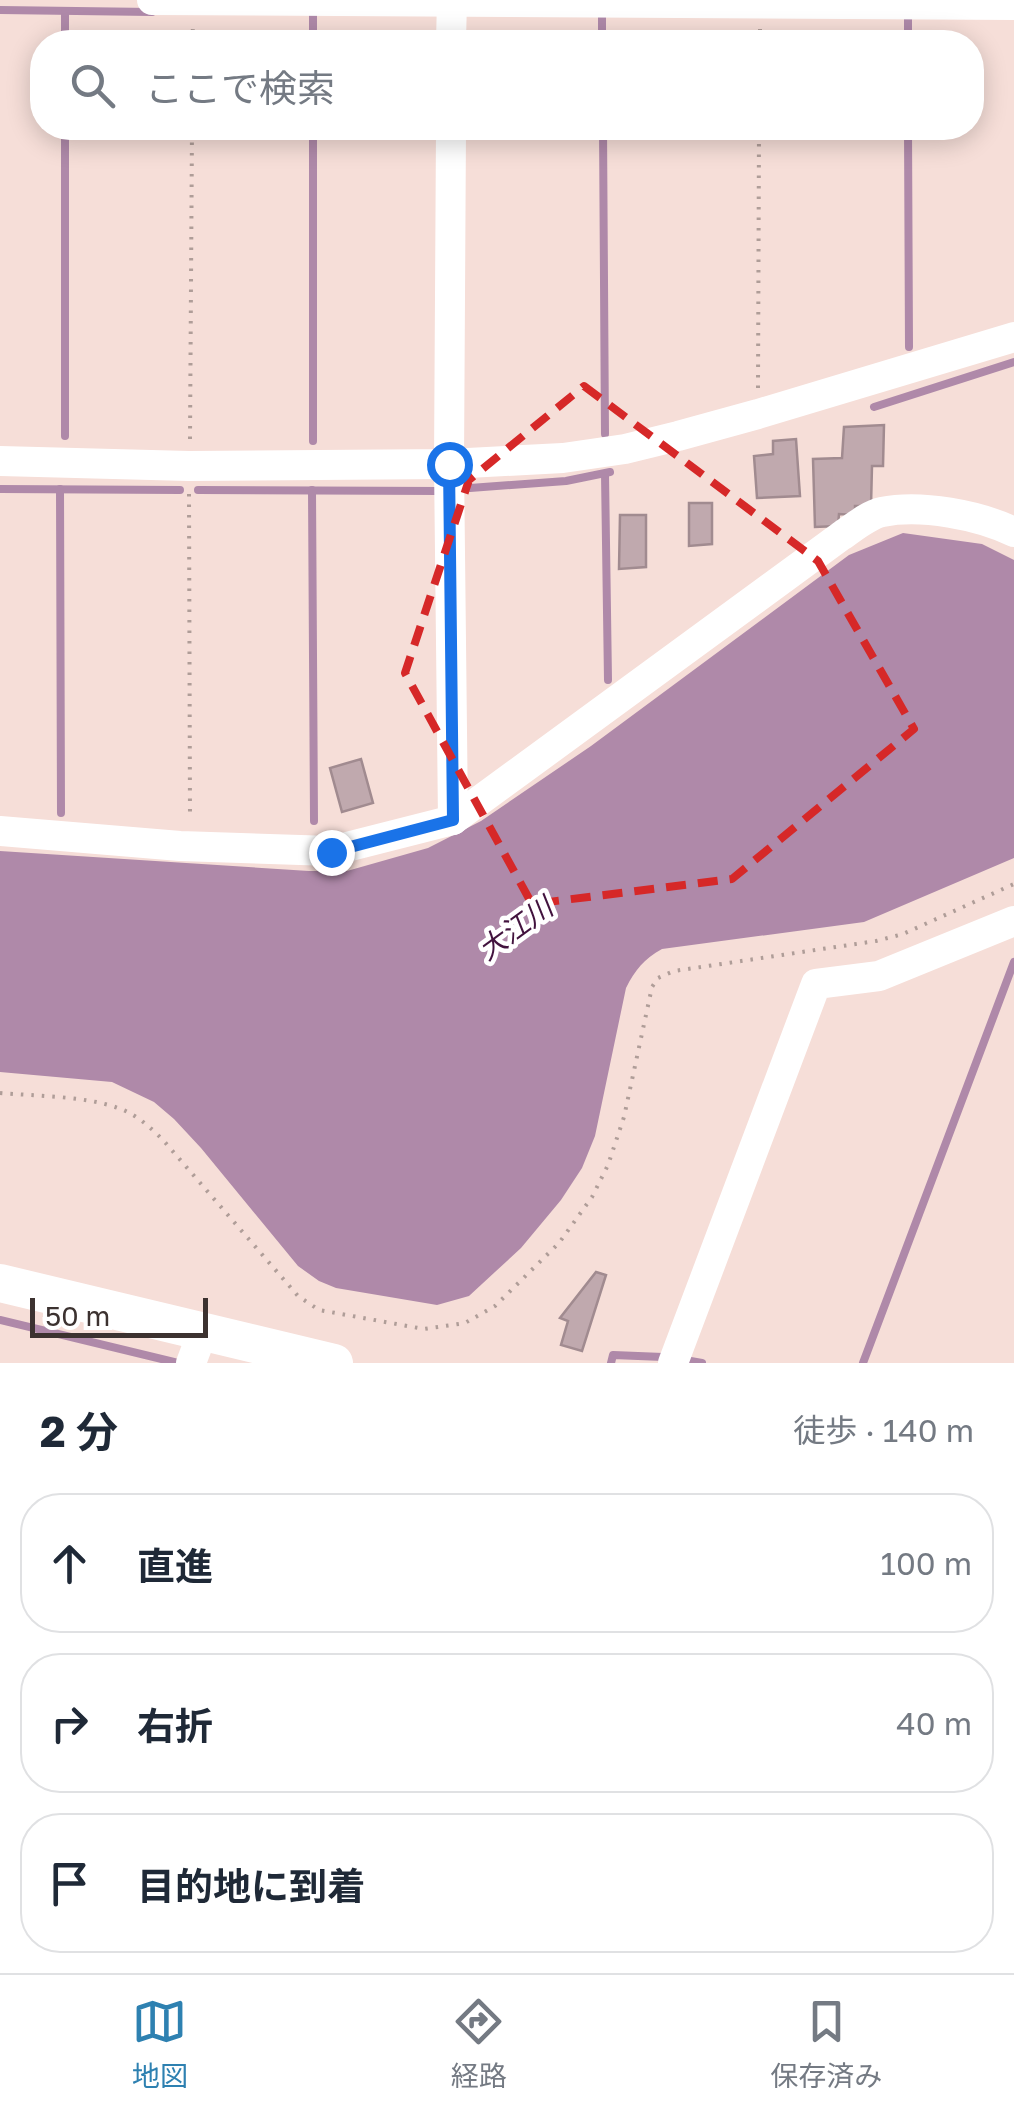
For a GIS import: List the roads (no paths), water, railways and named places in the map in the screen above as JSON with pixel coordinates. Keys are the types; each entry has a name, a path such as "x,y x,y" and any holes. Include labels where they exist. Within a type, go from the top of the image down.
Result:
{"main road":[{"path":"0,1283 197,1347 334,1363"}],"street":[{"path":"152,0 1014,5"},
{"path":"452,1 452,30"},
{"path":"451,140 453,820"},
{"path":"0,461 190,466 548,460 625,449 758,414 1014,337"},
{"path":"0,830 180,846 331,852 453,820 879,512 927,510 993,522 1014,532"},
{"path":"673,1363 816,984 880,976 1014,920"}],"water":[{"name":"大江川","path":"903,533 982,544 1014,560 1014,858 864,922 662,949 650,957 626,988 595,1136 582,1168 521,1248 469,1296 437,1305 336,1288 319,1281 298,1266 201,1148 154,1102 112,1082 0,1072 0,851 347,871 428,848 481,821 591,746 849,555"}],"waterway":[{"path":"0,10 152,12"},
{"path":"65,11 65,30"},
{"path":"313,14 313,30"},
{"path":"602,15 602,30"},
{"path":"908,15 908,30"},
{"path":"65,140 65,436"},
{"path":"313,140 313,441"},
{"path":"603,140 605,434"},
{"path":"908,140 909,347"},
{"path":"874,407 1014,362"},
{"path":"470,488 566,481 610,472"},
{"path":"605,474 608,680"},
{"path":"0,489 180,490"},
{"path":"60,489 61,813"},
{"path":"198,490 440,491"},
{"path":"312,490 314,821"},
{"path":"863,1363 1014,962"},
{"path":"0,1320 178,1363"},
{"path":"611,1363 613,1355 663,1357"},
{"path":"685,1360 702,1363"}]}
